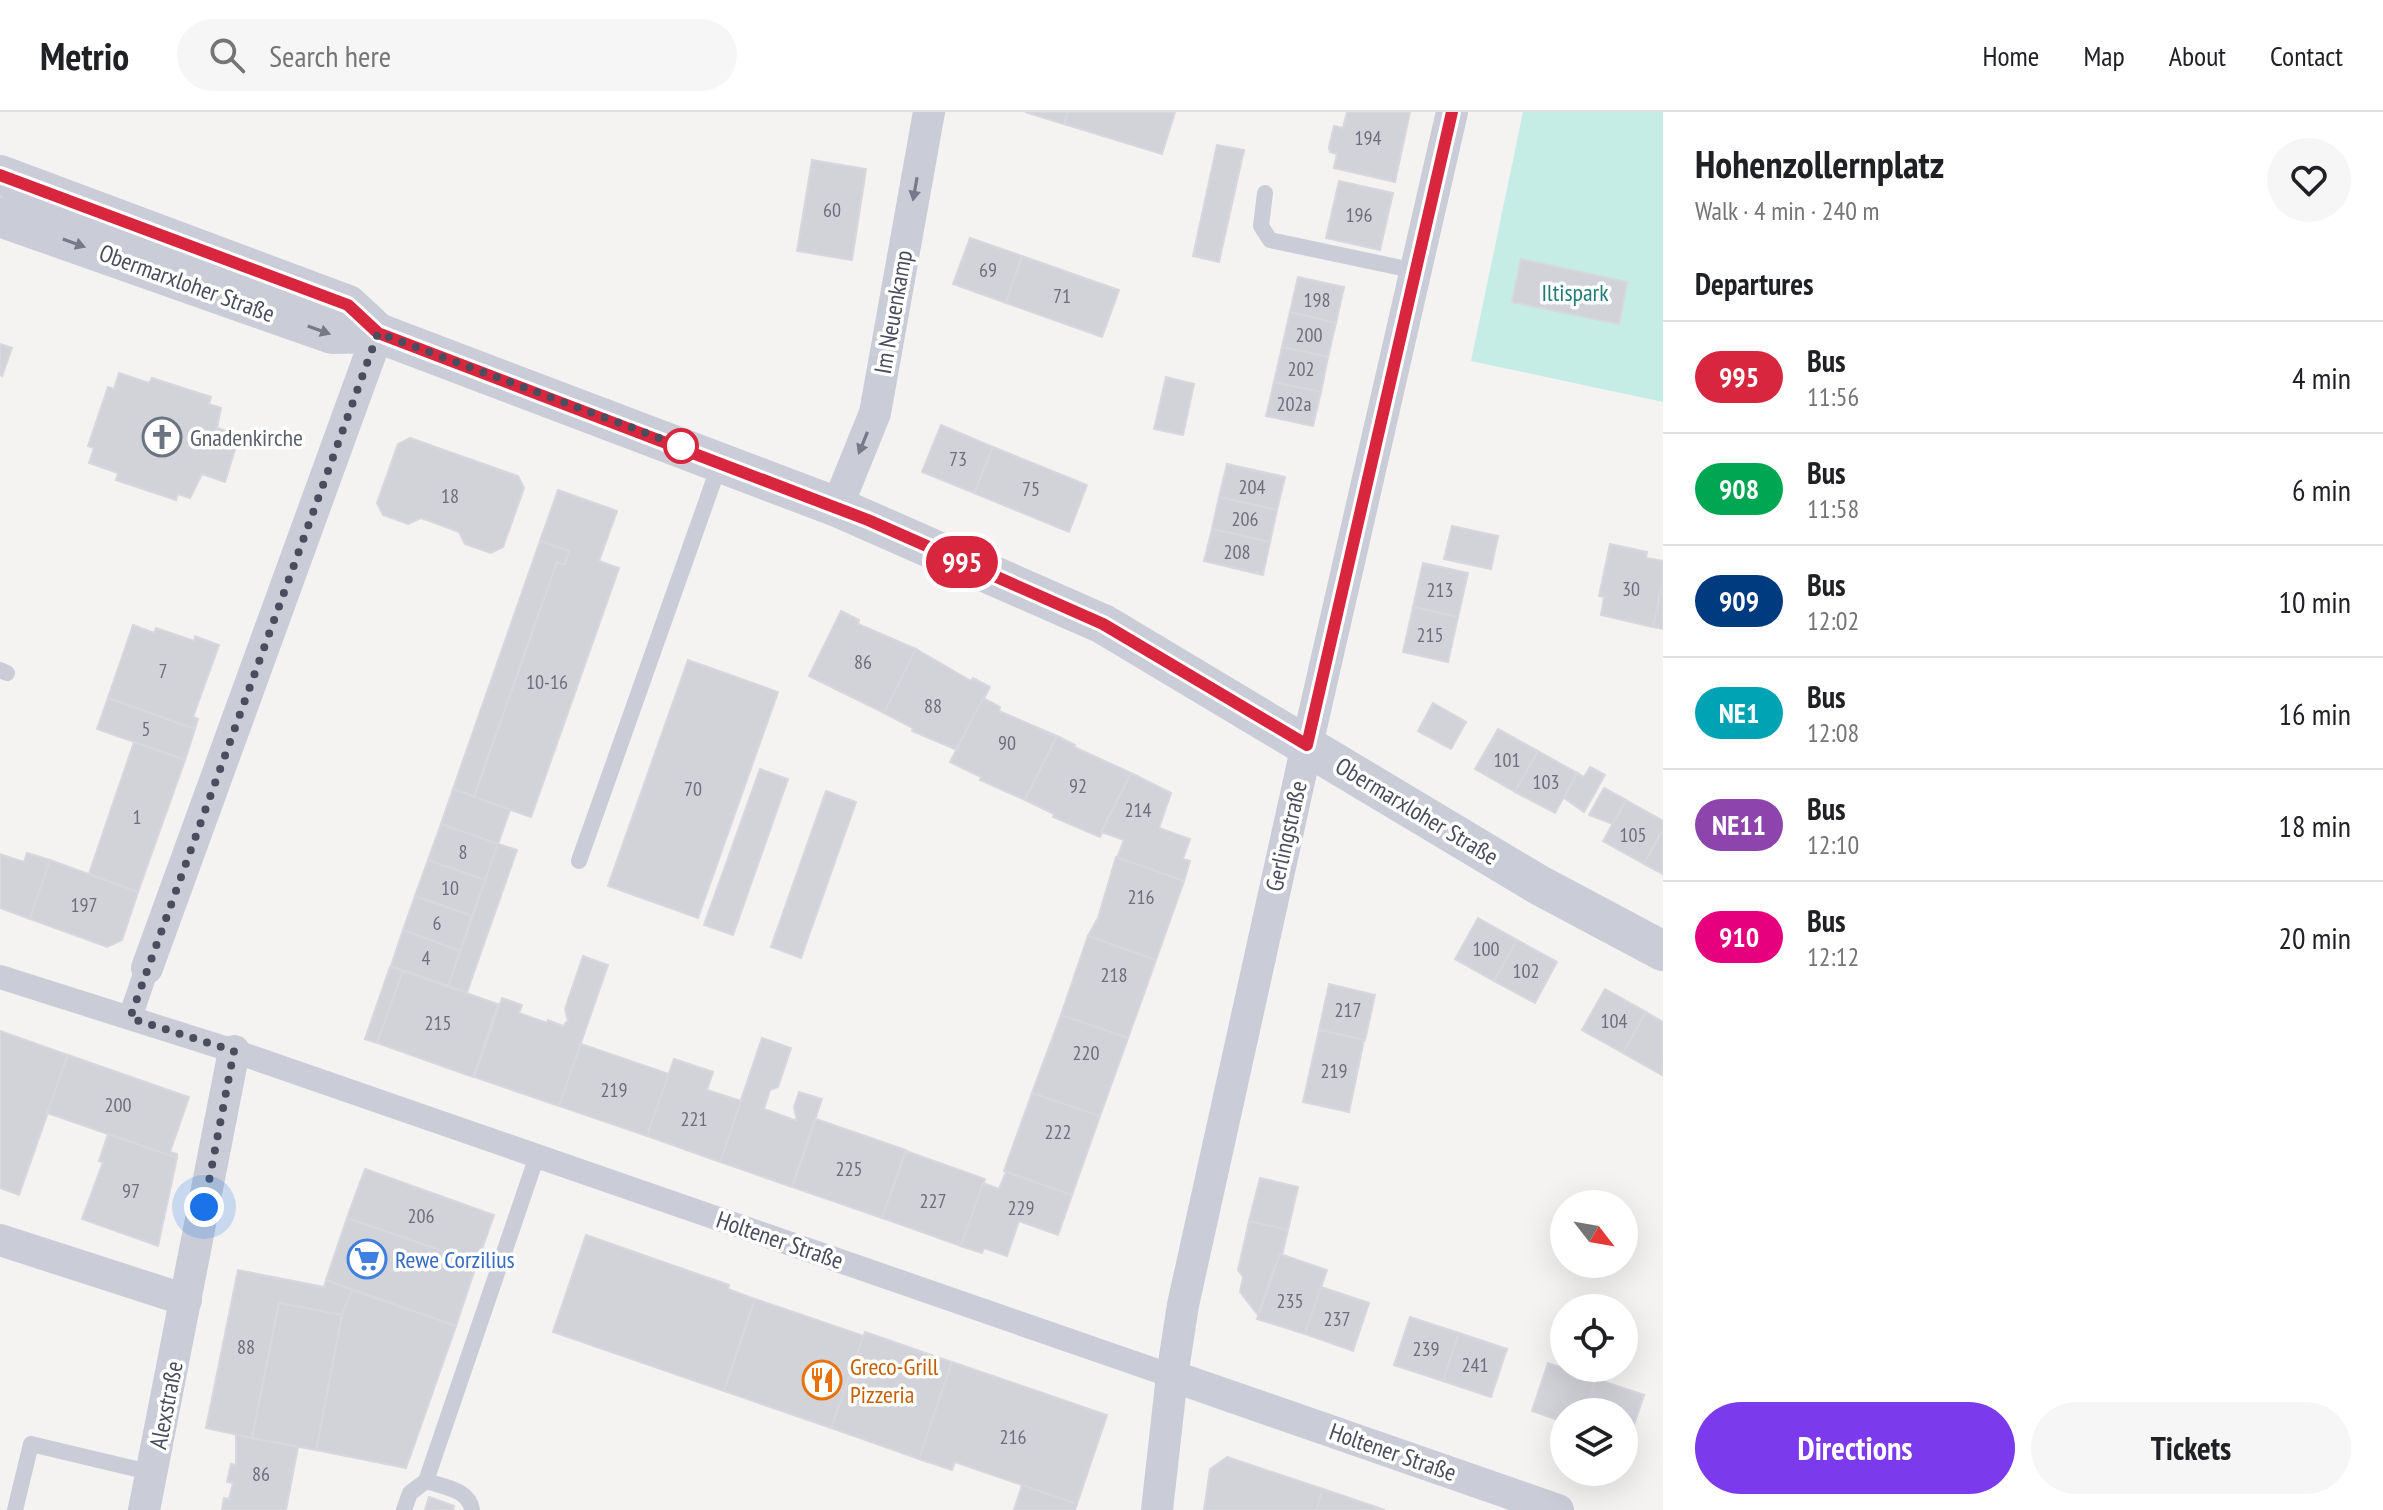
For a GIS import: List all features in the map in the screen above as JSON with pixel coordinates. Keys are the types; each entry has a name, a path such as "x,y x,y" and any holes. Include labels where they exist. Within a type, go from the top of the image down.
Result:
{"street":[{"name":"Im Neuenkamp","path":"837,507 875,413 929,112"},
{"name":"Gerlingstraße","path":"1157,1510 1183,1305 1452,112"},
{"name":"Obermarxloher Straße","path":"0,175 348,305 378,333"},
{"name":"Obermarxloher Straße","path":"0,217 332,334 378,333 837,507 1103,624 1539,885 1663,951"},
{"path":"130,1018 378,333"},
{"name":"Holtener Straße","path":"0,977 234,1051 1558,1510"},
{"name":"Alexstraße","path":"144,1510 234,1051"},
{"path":"0,1240 186,1300"}],"lane":[{"path":"1265,193 1261,226 1270,240 1416,271"},
{"path":"579,861 721,462"},
{"path":"404,1510 410,1493 426,1481 537,1156"},
{"path":"15,1510 31,1444 153,1473"},
{"path":"426,1481 462,1493 469,1499 472,1510"}],"green space":[{"name":"Iltispark","path":"1523,112 1663,112 1663,402 1471,361"}],"building":[{"path":"1025,112 1068,112 1064,124"},
{"path":"1068,112 1175,112 1162,154 1064,124"},
{"path":"1347,112 1410,112 1395,182 1334,168 1337,154 1330,152 1329,147 1334,126 1343,128"},
{"path":"1217,145 1244,150 1219,262 1193,256"},
{"path":"812,160 866,169 852,260 797,251"},
{"path":"1339,181 1393,193 1380,250 1326,238"},
{"path":"970,238 1022,256 1006,303 953,284"},
{"path":"1022,256 1119,290 1102,337 1006,303"},
{"path":"1521,259 1627,282 1619,324 1512,302"},
{"path":"1298,277 1344,287 1336,323 1290,312"},
{"path":"1290,312 1336,323 1328,357 1282,347"},
{"path":"0,344 12,348 2,376 0,375"},
{"path":"1282,347 1328,357 1321,392 1274,382"},
{"name":"Gnadenkirche","path":"119,373 149,383 152,378 211,397 209,404 221,408 217,428 233,433 231,441 237,443 225,482 202,474 190,498 178,494 176,500 116,480 118,473 89,463 94,448 88,446 108,387 114,389"},
{"path":"1166,377 1194,384 1183,435 1154,429"},
{"path":"1274,382 1321,392 1313,426 1266,416"},
{"path":"941,425 993,447 974,493 922,472"},
{"path":"410,438 518,476 524,488 503,547 491,553 465,544 459,532 421,518 408,524 383,515 377,503 398,444"},
{"path":"993,447 1087,485 1069,532 974,493"},
{"path":"1227,464 1285,477 1277,510 1219,497"},
{"path":"558,490 617,511 599,561 619,568 531,817 474,797 557,562 564,565 569,551 540,541"},
{"path":"1219,497 1277,510 1270,542 1212,529"},
{"path":"1452,526 1498,536 1491,569 1444,559"},
{"path":"1212,529 1270,542 1263,575 1204,561"},
{"path":"540,541 569,551 564,565 557,562 474,796 453,789"},
{"path":"1610,544 1647,552 1646,558 1663,561 1663,581 1653,627 1601,615 1604,597 1599,596"},
{"path":"1423,563 1468,573 1458,617 1413,607"},
{"path":"1663,581 1663,629 1653,627"},
{"path":"1413,607 1458,617 1448,662 1403,652"},
{"path":"841,611 859,620 858,624 916,649 884,713 809,676"},
{"path":"133,625 154,633 156,628 194,641 195,636 219,645 193,717 198,719 195,729 108,698"},
{"path":"916,649 971,681 973,678 990,687 957,750 912,731 913,728 884,713"},
{"path":"688,660 778,692 698,918 608,886"},
{"path":"108,698 195,729 185,760 97,729"},
{"path":"983,698 1000,707 999,711 1057,736 1025,800 980,780 981,777 950,762"},
{"path":"1433,703 1466,722 1451,749 1418,731"},
{"path":"1498,729 1538,751 1515,792 1475,769"},
{"path":"1057,736 1131,773 1100,837 1053,817 1054,814 1025,800"},
{"path":"134,742 185,760 138,892 89,874"},
{"path":"1538,751 1577,773 1555,813 1515,792"},
{"path":"1590,767 1605,775 1584,812 1564,798 1577,773 1584,777"},
{"path":"760,769 788,779 733,935 704,925"},
{"path":"1131,773 1171,793 1159,828 1190,839 1183,859 1190,861 1184,881 1117,858 1124,840 1101,832"},
{"path":"1604,788 1626,800 1613,824 1589,815"},
{"path":"453,789 510,810 498,844 441,824"},
{"path":"826,791 856,802 801,958 771,947"},
{"path":"1626,800 1663,821 1663,829 1644,864 1603,841"},
{"path":"441,824 498,844 485,880 428,860"},
{"path":"1663,829 1663,874 1644,864"},
{"path":"498,844 517,850 467,992 448,986"},
{"path":"27,853 50,860 30,919 0,908 0,854 24,862"},
{"path":"1116,857 1184,881 1156,960 1088,936 1098,918"},
{"path":"50,860 138,892 122,940 107,947 30,919"},
{"path":"428,860 485,880 472,916 415,896"},
{"path":"415,896 472,916 460,951 403,930"},
{"path":"1478,918 1517,940 1494,981 1455,959"},
{"path":"403,930 460,951 448,986 391,966"},
{"path":"1088,936 1156,960 1128,1038 1061,1015"},
{"path":"1517,940 1557,962 1535,1003 1494,981"},
{"path":"583,956 608,965 559,1106 474,1077 502,998 522,1005 519,1013 547,1023 548,1020 563,1026 568,1021 565,1009"},
{"path":"390,967 403,971 377,1043 365,1039"},
{"path":"403,971 498,1004 473,1077 377,1043"},
{"path":"1329,984 1375,995 1365,1040 1319,1030"},
{"path":"1605,989 1646,1012 1623,1053 1582,1030"},
{"path":"1646,1012 1663,1022 1662,1075 1623,1053"},
{"path":"1061,1015 1128,1038 1100,1116 1032,1093"},
{"path":"1319,1030 1364,1040 1349,1112 1303,1102"},
{"path":"0,1031 68,1055 19,1195 0,1188"},
{"path":"762,1038 791,1048 778,1087 770,1090 764,1109 797,1121 794,1107 799,1092 822,1099 792,1187 720,1162"},
{"path":"581,1044 669,1074 647,1136 559,1106"},
{"path":"68,1055 189,1097 170,1152 177,1154 177,1158 47,1113"},
{"path":"674,1059 713,1072 707,1090 741,1101 720,1162 647,1136"},
{"path":"1032,1093 1100,1116 1072,1195 1004,1171"},
{"path":"816,1119 906,1150 882,1218 792,1187"},
{"path":"108,1134 177,1158 158,1246 82,1219 103,1162 99,1161"},
{"path":"906,1151 985,1179 961,1246 882,1218"},
{"path":"365,1169 494,1215 477,1263 347,1218"},
{"path":"1006,1172 1072,1195 1058,1235 1019,1221 1007,1256 984,1248 982,1253 961,1246 983,1183 999,1189"},
{"path":"1260,1178 1298,1187 1288,1230 1249,1221"},
{"path":"347,1218 477,1263 456,1326 326,1280"},
{"path":"1249,1221 1288,1230 1282,1255 1273,1271 1258,1315 1240,1292 1243,1277 1238,1270"},
{"path":"586,1235 729,1285 728,1289 755,1299 724,1391 553,1332"},
{"path":"1280,1254 1327,1270 1305,1334 1257,1319"},
{"path":"238,1270 324,1287 326,1280 352,1290 342,1315 279,1303 252,1438 206,1428"},
{"path":"1321,1287 1369,1303 1353,1351 1305,1334"},
{"path":"352,1290 456,1326 406,1468 316,1450 342,1315"},
{"path":"755,1299 864,1336 831,1428 724,1391"},
{"path":"279,1303 342,1315 316,1450 252,1438"},
{"path":"1410,1317 1459,1333 1443,1381 1394,1365"},
{"path":"865,1332 952,1362 919,1459 831,1428"},
{"path":"1459,1333 1507,1349 1491,1397 1443,1381"},
{"path":"952,1362 1107,1415 1077,1504 955,1462 952,1470 919,1459"},
{"path":"1548,1363 1550,1382 1595,1382 1590,1398 1550,1398 1550,1417 1532,1411"},
{"path":"1595,1382 1605,1382 1644,1395 1638,1413 1638,1398 1590,1398"},
{"path":"236,1435 298,1447 286,1510 222,1510 224,1498 229,1499 233,1483 227,1482 231,1464 236,1465"},
{"path":"1227,1457 1323,1489 1316,1510 1204,1510 1210,1469"},
{"path":"1022,1485 1077,1504 1075,1510 1014,1510"},
{"path":"1323,1489 1385,1510 1316,1510"},
{"path":"429,1497 454,1506 453,1510 425,1510"}],"bus line":[{"name":"995","path":"0,175 348,305 378,333 516,383 868,520 1103,624 1307,745 1452,112"}],"place":[{"name":"Gnadenkirche","path":"162,437"},
{"name":"Rewe Corzilius","path":"367,1259"},
{"name":"Greco-Grill Pizzeria","path":"822,1380"}],"route":[{"path":"204,1207 234,1051 130,1018 378,333 681,446"}]}
